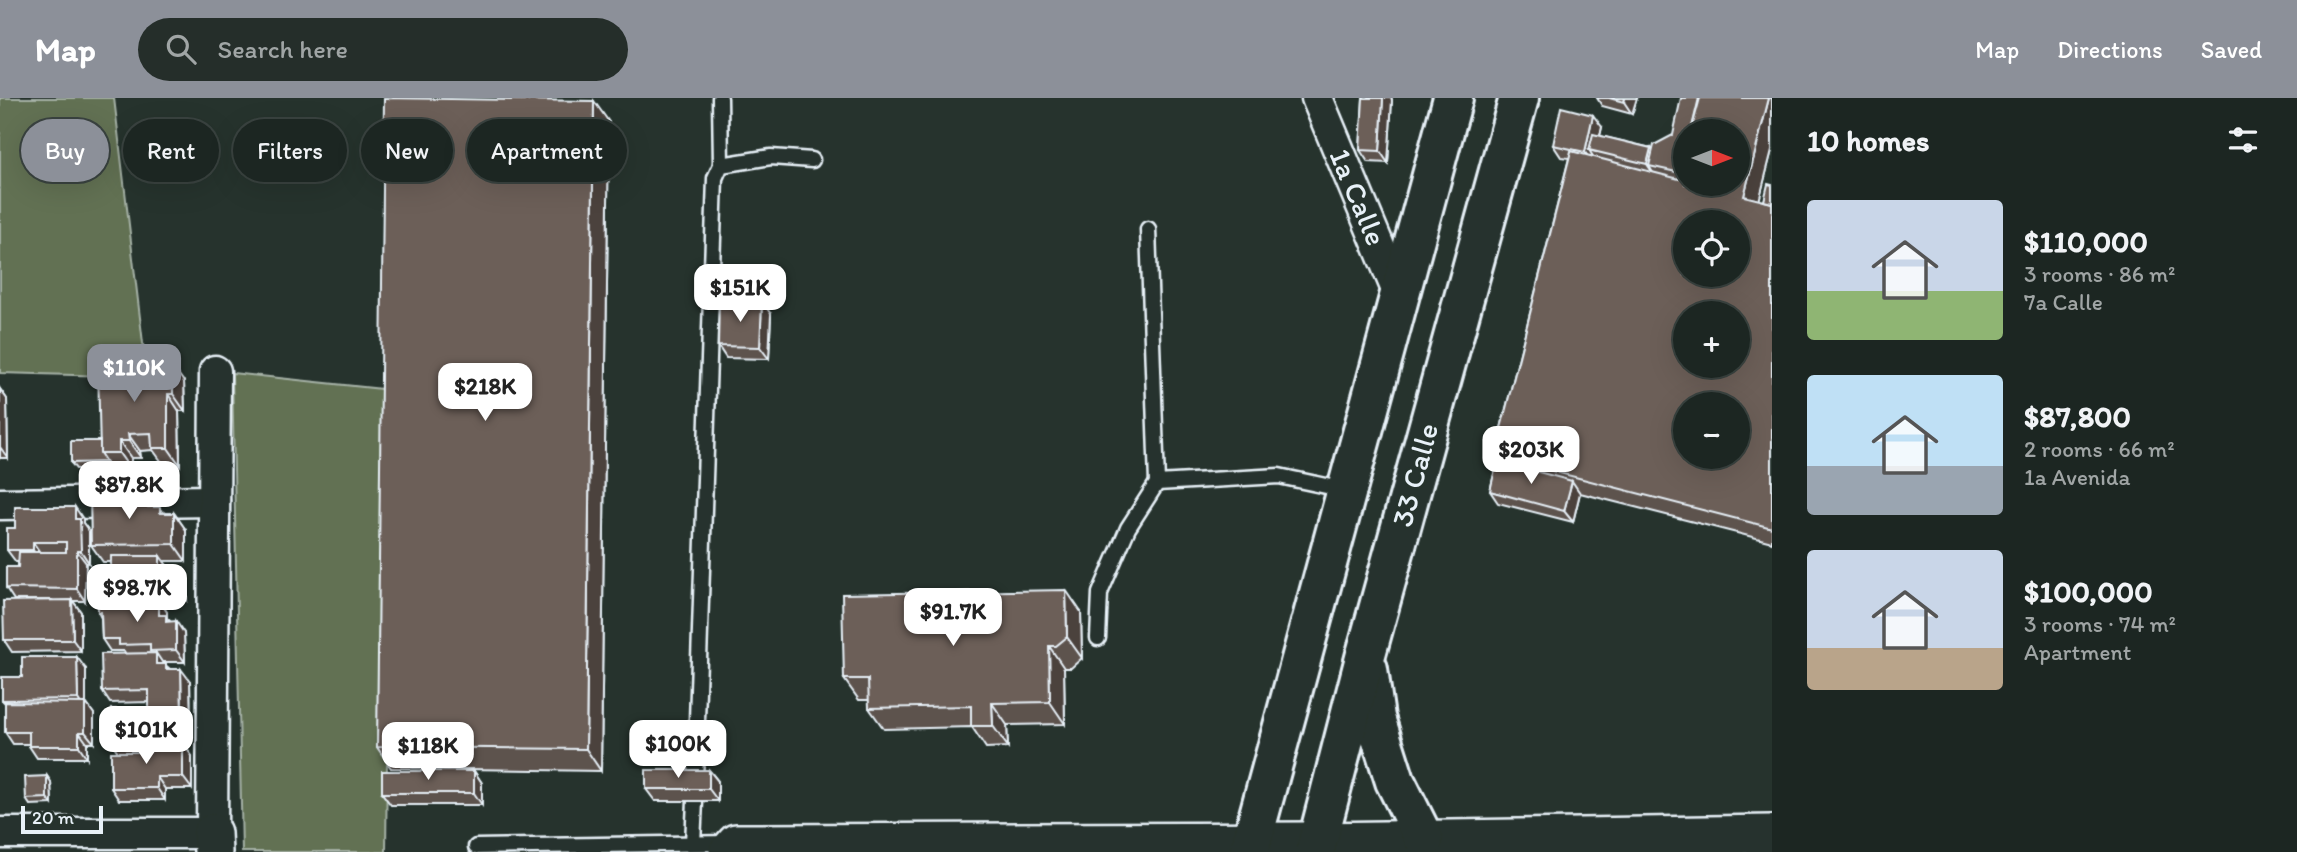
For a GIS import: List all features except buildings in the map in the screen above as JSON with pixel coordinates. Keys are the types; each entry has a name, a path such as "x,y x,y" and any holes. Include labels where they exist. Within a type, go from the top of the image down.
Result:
{"main road":[{"name":"33 Calle","path":"1251,846 1453,98"},
{"name":"33 Calle","path":"1316,846 1519,98"},
{"path":"1366,654 1375,718 1395,780 1423,845"}],"street":[{"name":"1a Calle","path":"1317,98 1399,297"},
{"path":"0,833 213,842 215,371"},
{"path":"0,504 214,501"},
{"path":"719,846 1423,845 1772,834"}],"lane":[{"path":"695,781 715,178 721,165 720,98"},
{"path":"721,165 771,157 813,160"},
{"path":"1098,638 1100,593 1128,528 1157,483 1148,229"},
{"path":"1157,483 1279,476 1347,490"},
{"path":"476,847 719,846 695,801"}],"green space":[{"path":"0,98 114,98 147,377 0,373"},
{"path":"232,373 391,390 386,852 242,852"}]}
